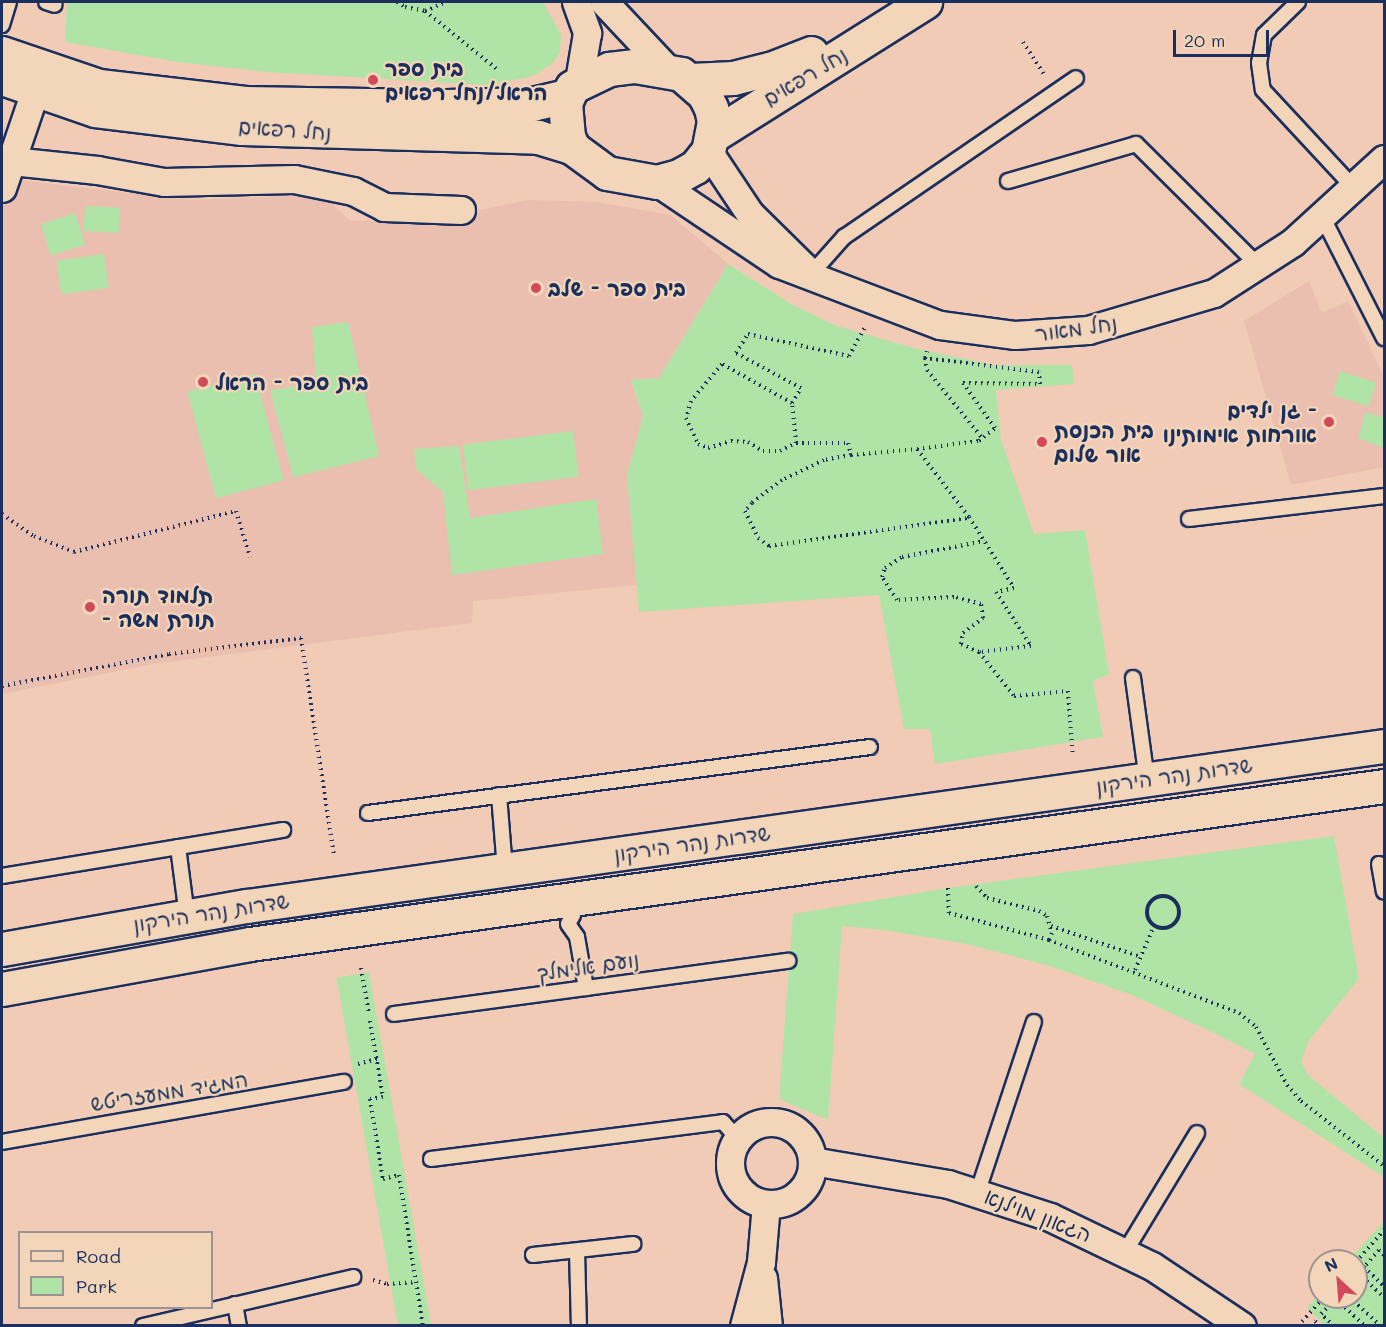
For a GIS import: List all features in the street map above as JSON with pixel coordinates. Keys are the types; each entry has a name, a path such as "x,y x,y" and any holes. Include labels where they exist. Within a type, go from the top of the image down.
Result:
{"main road":[{"name":"נחל רפאים","path":"680,76 734,78 770,69 912,10"},
{"name":"נחל רפאים","path":"710,143 798,79 912,10"},
{"name":"נחל רפאים","path":"2,53 99,86 245,103 532,104 572,88"},
{"path":"635,66 680,76 711,108 710,143 695,167 679,176 657,182 607,173 573,148 566,128 572,88 609,69 635,66"},
{"name":"נחל רפאים","path":"2,78 95,110 242,128 538,137 573,148"},
{"name":"שדרות נהר הירקון","path":"2,949 187,916 506,869 1384,746"},
{"name":"שדרות נהר הירקון","path":"2,989 172,956 1384,786"}],"street":[{"path":"572,88 587,33 576,2"},
{"path":"604,2 680,76"},
{"path":"2,188 6,161 35,90"},
{"name":"נחל מאור","path":"710,143 750,214 811,274"},
{"name":"נחל מאור","path":"657,182 761,254 878,303 940,325 1016,335 1088,330 1214,293 1293,242 1384,159"},
{"path":"6,161 97,170 164,182 294,179 353,191 384,207 461,210"},
{"path":"783,1123 803,1137 812,1161 810,1175 799,1193 787,1201 766,1204 742,1194 731,1177 730,1157 737,1138 758,1124 783,1123"},
{"name":"הגאון מוילנא","path":"812,1161 978,1191 1050,1217 1125,1252 1242,1326"},
{"path":"744,1326 761,1262 766,1204"},
{"path":"761,1262 768,1326"}],"lane":[{"path":"2,25 9,2"},
{"path":"1298,2 1264,35 1259,63 1263,90 1353,187"},
{"path":"811,274 844,237 1076,78"},
{"path":"1008,181 1136,144 1258,265"},
{"path":"1322,216 1384,338"},
{"path":"1189,519 1384,496"},
{"path":"1133,678 1148,780"},
{"path":"368,813 870,747"},
{"path":"499,795 506,869"},
{"path":"2,876 283,830"},
{"path":"178,847 187,916"},
{"path":"1379,864 1384,892"},
{"path":"570,900 573,915 568,924 577,937 586,988"},
{"name":"נועם אלימלך","path":"394,1014 788,961"},
{"path":"978,1191 1034,1022"},
{"name":"המגיד ממעזריטש","path":"2,1142 344,1082"},
{"path":"431,1159 723,1122 737,1138"},
{"path":"1125,1252 1197,1133"},
{"path":"533,1255 633,1244"},
{"path":"577,1251 579,1326"},
{"path":"143,1326 352,1277"},
{"path":"235,1304 239,1326"}],"path":[{"path":"397,2 405,7 425,11 506,80"},
{"path":"425,11 446,2"},
{"path":"1023,42 1056,92"},
{"path":"796,443 792,403 801,388 736,353 748,334 849,356 878,303"},
{"path":"927,351 925,358 927,370 982,438"},
{"path":"925,358 1039,372 1040,384 963,383 995,428 982,438 917,449 850,455 805,469 782,480 745,511 758,538 769,546 969,518"},
{"path":"792,403 722,364 691,401 686,418 698,444 708,448 731,441 748,442 764,451 780,451 796,443 848,442 850,455"},
{"path":"917,449 969,518 1014,588 996,592 1031,646 979,652"},
{"path":"2,513 34,536 74,552 236,511 250,557"},
{"path":"984,541 902,557 885,568 882,577 897,600 954,597 981,604 983,618 963,633 961,644 979,652 1014,696 1068,691 1073,757"},
{"path":"2,686 170,654 301,638 334,856"},
{"path":"976,886 987,898 1039,911 1051,926 1141,957"},
{"path":"948,888 949,912 1049,940 1135,970 1239,1013 1256,1027 1287,1085 1301,1101 1384,1166"},
{"path":"1169,897 1179,910 1177,920 1164,929 1154,926 1147,918 1147,907 1154,898 1169,897"},
{"path":"1049,940 1051,926"},
{"path":"1135,970 1154,926"},
{"path":"361,968 383,1097 370,1100 383,1179 399,1175 423,1326"},
{"path":"1368,1249 1384,1230"},
{"path":"1372,1244 1384,1255"},
{"path":"1379,1250 1364,1267 1384,1286"},
{"path":"352,1277 387,1284 417,1281"},
{"path":"1368,1283 1384,1298"},
{"path":"1298,1326 1313,1309"},
{"path":"1325,1309 1321,1314 1334,1326"},
{"path":"1347,1309 1365,1326"},
{"path":"1362,1309 1381,1326"},
{"path":"1312,1326 1315,1321 1320,1326"}],"shaded area":[{"path":"18,180 190,200 323,195 350,221 435,220 528,200 597,202 671,215 728,264 659,378 631,381 643,416 627,475 637,585 473,601 472,623 153,664 2,694 2,181"},
{"name":"גן ילדים - אורחות אימותינו","path":"1309,281 1322,313 1348,301 1384,377 1384,467 1291,485 1244,321"}],"green space":[{"path":"67,2 543,2 561,35 560,52 553,63 533,76 488,85 266,72 178,62 65,42"},
{"path":"85,206 120,208 119,233 84,231"},
{"path":"75,213 85,244 51,256 41,224"},
{"path":"104,254 109,288 61,294 56,261"},
{"path":"728,264 791,304 834,325 913,348 994,365 1072,365 1074,384 996,390 1001,440 1034,534 1085,530 1109,674 1093,681 1103,737 935,764 930,729 904,729 879,595 639,612 627,475 643,416 631,380 659,378"},
{"path":"348,322 379,456 293,477 270,390 316,383 312,327"},
{"path":"1340,371 1376,383 1368,407 1332,395"},
{"path":"255,374 283,480 216,498 187,392"},
{"path":"1366,412 1384,418 1384,448 1358,438"},
{"path":"573,431 579,477 468,490 463,445"},
{"path":"459,446 470,518 596,499 603,554 452,575 443,492 416,469 414,449"},
{"path":"1334,836 1359,979 1309,1040 1301,1062 1308,1075 1384,1138 1384,1177 1239,1084 1255,1054 1214,1033 1132,995 1050,966 967,944 884,930 842,926 828,1120 779,1099 793,914 948,888"},
{"path":"369,972 431,1325 398,1326 337,978"},
{"path":"1384,1221 1384,1325 1325,1325 1308,1309 1368,1309 1368,1249 1359,1249"}],"place":[{"name":"בית ספר הראל/נחל רפאים","path":"373,80"},
{"name":"בית ספר - שלב","path":"536,288"},
{"name":"בית ספר - הראל","path":"203,382"},
{"name":"גן ילדים - אורחות אימותינו","path":"1329,422"},
{"name":"בית הכנסת אור שלום","path":"1042,442"},
{"name":"תלמוד תורה - תורת משה","path":"90,607"}]}
